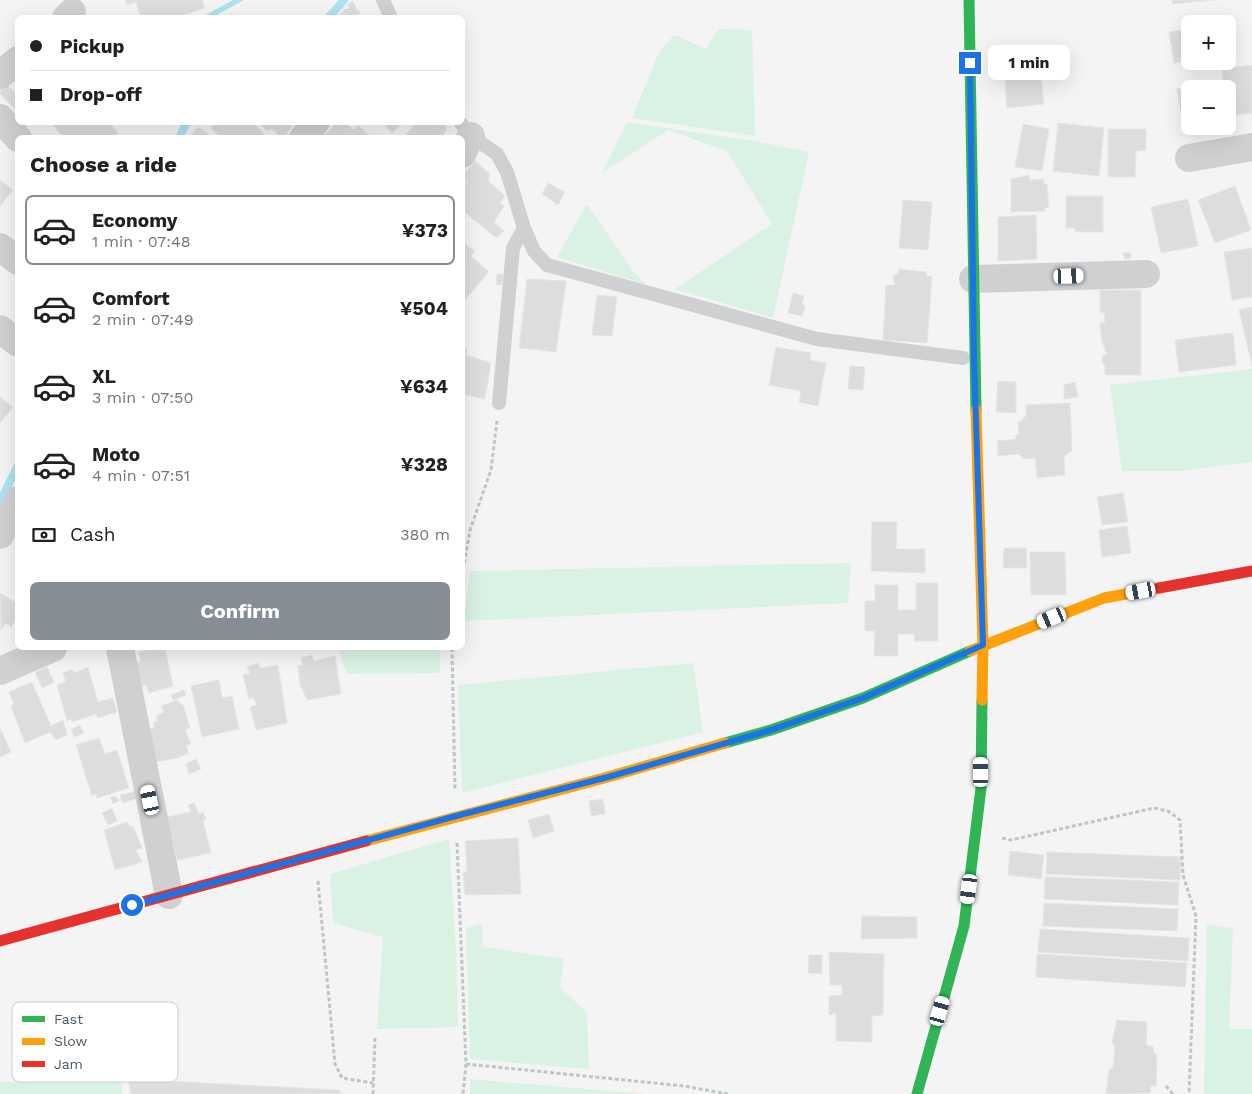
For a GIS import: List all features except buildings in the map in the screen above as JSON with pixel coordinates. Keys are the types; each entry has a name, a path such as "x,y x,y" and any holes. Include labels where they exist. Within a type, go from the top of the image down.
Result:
{"street":[{"path":"917,1094 964,926 981,788 983,645 973,279 969,0"},
{"path":"0,76 15,63"},
{"path":"0,118 15,135"},
{"path":"305,135 314,125"},
{"path":"1189,158 1252,147"},
{"path":"0,240 15,236"},
{"path":"0,247 15,259"},
{"path":"973,279 1146,274"},
{"path":"0,328 15,340"},
{"path":"0,535 15,506"},
{"path":"0,941 456,816 608,777 771,730 863,698 983,645 1104,598 1252,571"},
{"path":"1,669 48,650"},
{"path":"120,650 169,895"}],"lane":[{"path":"383,0 390,15"},
{"path":"465,137 497,154 507,172 524,228 534,251 547,265 817,339 963,358"},
{"path":"499,403 513,248 524,228"}],"path":[{"path":"465,559 470,530 490,470 499,403"},
{"path":"452,650 456,816 466,1064 463,1094"},
{"path":"976,831 1011,840 1154,808 1168,810 1180,820 1183,875 1196,916 1189,1094"},
{"path":"315,855 335,1064 342,1078 373,1083"},
{"path":"373,1094 375,1038"},
{"path":"466,1064 684,1086 728,1094"},
{"path":"1166,1086 1173,1094"}],"green space":[{"path":"718,29 752,30 755,136 632,118 659,52 674,35 706,49"},
{"path":"627,122 754,141 809,152 773,318 675,289 772,224 727,151 668,130 602,173"},
{"path":"587,204 633,271 647,285 557,257"},
{"path":"1252,369 1252,462 1179,471 1122,471 1110,385"},
{"path":"851,563 848,603 465,621 470,571"},
{"path":"339,650 440,650 440,673 347,674"},
{"path":"693,663 703,732 462,793 458,685"},
{"path":"449,839 456,950 458,1027 377,1029 383,937 333,923 330,874"},
{"path":"482,924 483,947 564,959 560,987 587,1013 589,1069 470,1059 466,928"},
{"path":"1207,925 1233,928 1229,1029 1252,1029 1252,1094 1204,1094"},
{"path":"470,1079 646,1094 470,1094"},
{"path":"0,1082 122,1082 122,1094 0,1094"}],"water":[{"path":"233,0 244,0 217,15 206,15"}],"waterway":[{"path":"331,15 344,0"},
{"path":"180,135 186,125"},
{"path":"0,502 15,471"}],"traffic: fast":[{"path":"969,0 976,410"},
{"path":"725,743 771,730 863,698 970,651"},
{"path":"917,1094 964,926 981,788 982,700"}],"traffic: slow":[{"path":"976,410 983,645 982,700"},
{"path":"970,651 1104,598 1159,588"},
{"path":"366,841 608,777 725,743"}],"traffic: jam":[{"path":"1159,588 1252,571"},
{"path":"0,941 366,841"}],"route":[{"path":"132,905 456,816 608,777 771,730 863,698 983,645 974,356 970,63"}]}
